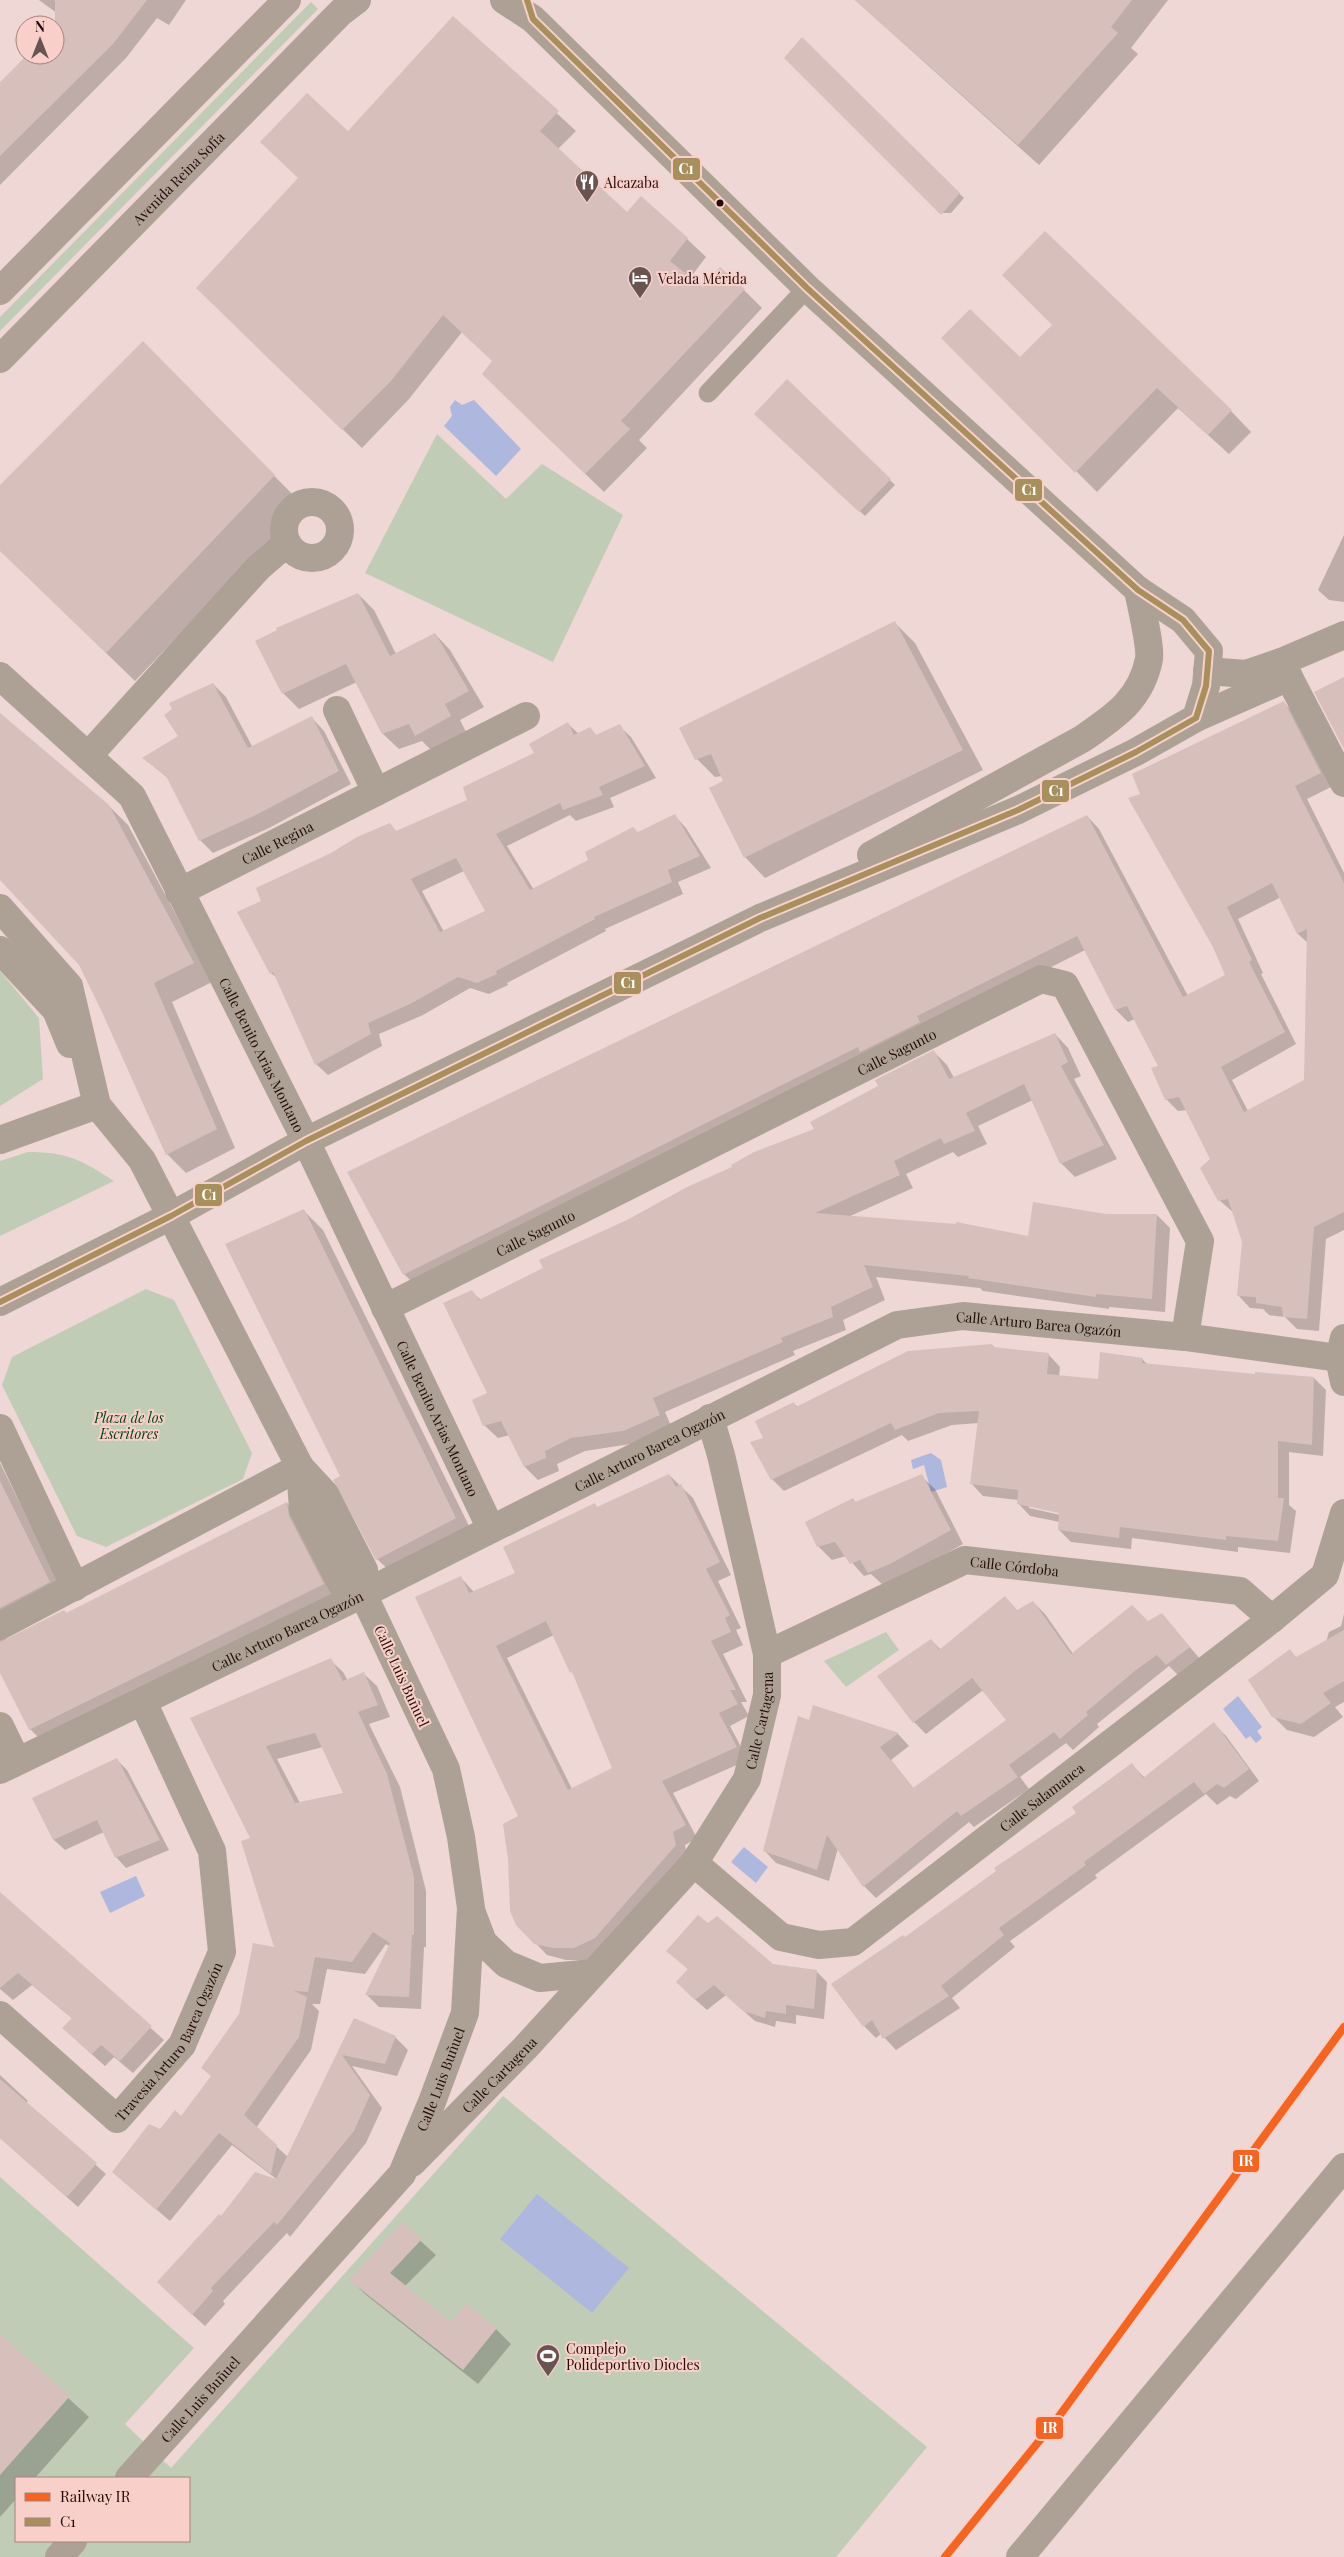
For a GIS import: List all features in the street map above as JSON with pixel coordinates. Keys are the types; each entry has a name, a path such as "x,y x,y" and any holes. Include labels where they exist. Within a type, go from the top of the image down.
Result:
{"highway":[{"path":"0,290 287,0"},
{"name":"Avenida Reina Sofía","path":"0,359 320,33 357,0"}],"street":[{"path":"504,0 530,9 808,288 1138,590 1208,661 1246,674 1283,668"},
{"path":"88,756 258,568 287,543"},
{"path":"0,1302 171,1216 306,1142 731,933 1082,739 1113,718 1136,696 1149,658 1138,590"},
{"path":"731,933 1018,810 1136,752 1344,635"},
{"path":"1196,718 1206,686 1208,661"},
{"path":"1283,668 1344,783"},
{"name":"Calle Benito Arias Montano","path":"0,676 132,796 306,1142 491,1528"},
{"path":"337,710 376,792"},
{"name":"Calle Regina","path":"179,892 526,716"},
{"path":"0,908 70,986 97,1105"},
{"path":"0,950 56,1010 97,1105 142,1160 300,1467 303,1509 343,1587 363,1594"},
{"name":"Calle Sagunto","path":"385,1308 1041,979 1065,985 1200,1242 1185,1337"},
{"path":"0,1140 97,1105"},
{"name":"Calle Arturo Barea Ogazón","path":"9,1766 363,1594 897,1325 963,1316 1185,1337 1342,1359"},
{"name":"Calle Cartagena","path":"402,2174 525,2048 694,1864 747,1778 767,1695 767,1654 721,1455 710,1418"},
{"path":"0,1428 75,1587"},
{"path":"0,1626 300,1467"},
{"name":"Calle Salamanca","path":"694,1864 781,1937 819,1945 853,1942 1272,1619 1324,1575 1344,1513"},
{"name":"Calle Córdoba","path":"767,1654 965,1560 1240,1592 1272,1619"},
{"name":"Calle Luis Buñuel","path":"131,2477 402,2174 432,2102 465,2013 471,1908 461,1837 446,1769 363,1594"},
{"name":"Travesía Arturo Barea Ogazón","path":"0,2016 117,2119 182,2045 222,1952 212,1851 143,1702"},
{"path":"0,1726 9,1766"},
{"path":"471,1908 483,1942 506,1964 540,1978 593,1973"},
{"path":"1020,2557 1343,2170"},
{"path":"59,2557 73,2542"}],"lane":[{"path":"708,392 808,288"}],"green space":[{"path":"311,2 318,9 0,331 0,317"},
{"path":"437,434 506,499 542,464 623,515 553,662 365,573"},
{"path":"0,971 39,1018 43,1079 0,1106"},
{"path":"28,1152 42,1152 74,1159 114,1181 0,1236 0,1161"},
{"name":"Plaza de los Escritores","path":"146,1289 174,1300 252,1453 243,1479 106,1547 77,1536 2,1385 12,1357"},
{"path":"886,1632 899,1650 846,1687 824,1661"},
{"name":"Complejo Polideportivo Diocles","path":"503,2096 927,2447 836,2557 0,2557 0,2177 194,2348 125,2424 171,2468"}],"water":[{"path":"455,400 462,405 474,400 521,449 496,476 444,426 452,416 450,407"},
{"path":"931,1453 941,1460 947,1487 931,1492 924,1465 913,1469 911,1460"},
{"path":"1238,1696 1262,1727 1257,1731 1262,1738 1256,1743 1250,1736 1246,1739 1223,1709"},
{"path":"744,1847 768,1867 756,1883 731,1862"},
{"path":"136,1876 145,1896 110,1913 100,1892"},
{"path":"537,2194 629,2268 592,2313 500,2239"}],"building":[{"path":"55,0 147,0 113,44 0,156 0,82 17,65 65,65 65,15 55,15"},
{"path":"855,0 1132,0 1111,27 1118,33 1018,145"},
{"path":"453,16 559,111 540,131 627,212 641,196 688,238 670,261 703,287 720,267 745,289 621,421 630,429 585,474 482,374 492,361 443,315 391,381 342,430 196,288 298,178 260,142 307,93 348,131"},
{"path":"802,37 960,193 941,215 784,58"},
{"path":"1045,231 1232,410 1208,435 1157,388 1075,473 941,338 970,309 1020,357 1052,325 1002,275"},
{"path":"143,341 275,475 106,653 0,551 0,485"},
{"path":"787,379 891,479 859,512 754,414"},
{"path":"358,593 390,656 435,633 469,691 445,704 451,716 415,736 409,724 382,734 346,664 282,694 255,641 277,630 276,628"},
{"path":"895,621 963,750 744,858 709,788 723,781 711,754 695,760 679,728"},
{"path":"1344,677 1344,749 1314,692"},
{"path":"213,683 248,748 312,716 339,771 256,815 199,841 166,776 142,758 178,736 164,715 172,709 169,703"},
{"path":"1284,701 1321,773 1295,786 1344,883 1344,1212 1314,1227 1307,1319 1283,1317 1282,1307 1256,1303 1256,1297 1237,1296 1242,1242 1228,1199 1218,1201 1200,1168 1210,1159 1179,1097 1165,1100 1151,1068 1158,1066 1127,1006 1115,1010 1077,936 917,1016 920,1022 860,1052 858,1047 403,1275 347,1172 1087,815 1183,997 1225,975 1213,947 1128,798 1140,794 1132,774","holes":["1272,883 1297,934 1307,929 1304,1080 1244,1112 1221,1067 1285,1032 1249,962 1252,960 1227,907"]},
{"path":"0,713 109,805 194,963 154,983 217,1129 166,1155 79,965 0,880"},
{"path":"568,722 574,735 590,727 596,735 620,724 645,766 599,787 603,795 563,810 560,803 496,834 530,890 588,860 585,852 633,827 638,832 675,814 700,856 668,870 672,882 594,917 595,919 496,971 497,974 477,983 458,977 412,1003 368,1023 371,1034 315,1065 273,972 270,974 237,912 261,901 256,888 331,853 357,837 390,823 396,831 467,800 463,787 534,753 529,744","holes":["456,858 485,911 440,932 411,879"]},
{"path":"1055,1033 1068,1062 1061,1066 1104,1145 1060,1164 1024,1084 966,1113 975,1131 944,1144 941,1138 894,1161 900,1175 815,1213 956,1224 956,1222 1028,1236 1033,1202 1106,1214 1157,1214 1152,1299 1096,1294 1096,1297 968,1278 969,1276 864,1265 873,1287 831,1307 833,1317 781,1338 783,1342 653,1398 660,1415 623,1431 571,1438 545,1451 546,1458 524,1467 501,1421 483,1426 472,1400 487,1393 443,1303 472,1290 479,1300 543,1268 539,1260 627,1220 687,1187 732,1167 731,1165 754,1152 814,1129 810,1122 878,1086 875,1080 934,1050 949,1079"},
{"path":"304,1209 456,1518 376,1560 333,1480 340,1476 225,1244"},
{"path":"992,1344 993,1347 1049,1353 1047,1374 1098,1379 1100,1352 1143,1358 1142,1363 1255,1374 1255,1372 1314,1377 1312,1445 1278,1441 1278,1498 1284,1498 1278,1541 1226,1536 1226,1540 1120,1527 1119,1538 1058,1530 1059,1513 1017,1504 1018,1490 970,1484 979,1411 939,1413 895,1430 891,1423 771,1480 750,1442 763,1438 755,1421 794,1402 796,1407 908,1351"},
{"path":"669,1474 676,1487 681,1484 720,1562 706,1569 730,1615 725,1618 731,1632 711,1641 736,1690 730,1690 738,1704 719,1713 737,1747 662,1781 686,1825 673,1832 676,1845 595,1938 574,1948 553,1948 534,1944 516,1925 510,1911 508,1859 503,1824 518,1816 415,1597 461,1576 469,1593 515,1573 503,1547 595,1503 597,1507","holes":["546,1621 570,1673 572,1672 612,1768 568,1790 496,1646"]},
{"path":"922,1474 951,1530 890,1564 868,1573 860,1560 850,1564 835,1542 817,1547 805,1522 853,1498 855,1502"},
{"path":"0,1481 50,1582 0,1608"},
{"path":"287,1502 289,1516 324,1584 29,1730 0,1673 0,1642 64,1610 66,1613"},
{"path":"1005,1596 1017,1610 1033,1601 1071,1654 1132,1605 1148,1621 1162,1613 1190,1647 1166,1665 1157,1655 1136,1670 1086,1712 1088,1715 1060,1739 1054,1732 1009,1765 1018,1777 961,1816 957,1811 863,1887 827,1835 817,1870 763,1851 798,1716 809,1720 813,1705 899,1733 880,1747 913,1788 1006,1720 972,1678 913,1723 877,1676 931,1639 939,1650"},
{"path":"1344,1630 1344,1681 1323,1693 1331,1703 1301,1724 1272,1717 1248,1680 1290,1649 1296,1657"},
{"path":"331,1658 343,1681 364,1672 378,1705 358,1712 387,1774 414,1877 414,1935 412,1935 409,1997 365,1995 390,1943 373,1932 352,1962 315,1957 308,1992 294,1991 307,1997 299,2037 244,2115 277,2145 271,2174 219,2133 156,2210 112,2172 149,2124 160,2129 175,2110 181,2116 211,2076 201,2068 239,2014 253,1943 274,1947 241,1841 250,1838 190,1718","holes":["315,1733 343,1793 295,1803 266,1746"]},
{"path":"1214,1722 1249,1769 1224,1788 1217,1784 1204,1794 1194,1782 1084,1862 1086,1865 999,1928 1004,1935 941,1986 949,1996 883,2039 872,2020 863,2027 831,1984 903,1935 905,1937 996,1871 994,1868 1076,1813 1072,1807 1132,1763 1143,1778"},
{"path":"117,1758 160,1840 115,1858 97,1820 53,1840 32,1798"},
{"path":"0,1892 152,2026 120,2061 101,2045 92,2054 62,2028 72,2018 18,1973 0,1988"},
{"path":"698,1915 708,1923 717,1916 773,1964 817,1970 814,2009 786,2005 786,2014 766,2011 765,2018 743,2011 714,1985 695,2000 676,1982 688,1969 666,1951"},
{"path":"354,2018 396,2036 385,2064 342,2055 370,2095 354,2131 277,2225 274,2222 211,2288 213,2291 192,2315 157,2282 219,2214 221,2216 255,2172 276,2179"},
{"path":"0,2079 97,2163 67,2197 0,2138"},
{"path":"402,2223 422,2239 390,2273 451,2322 466,2304 497,2328 463,2370 349,2280"},
{"path":"0,2334 70,2396 0,2475"}],"rail line":[{"name":"IR","path":"945,2557 1057,2419 1344,2027"}],"transit line":[{"name":"C1","path":"0,1302 171,1216 306,1141 760,918 1018,810 1136,752 1196,718 1206,686 1209,651 1183,620 1138,590 807,288 533,19 527,0"}],"place":[{"name":"Alcazaba","path":"587,203"},
{"name":"Velada Mérida","path":"640,299"},
{"name":"Complejo Polideportivo Diocles","path":"548,2377"}]}
